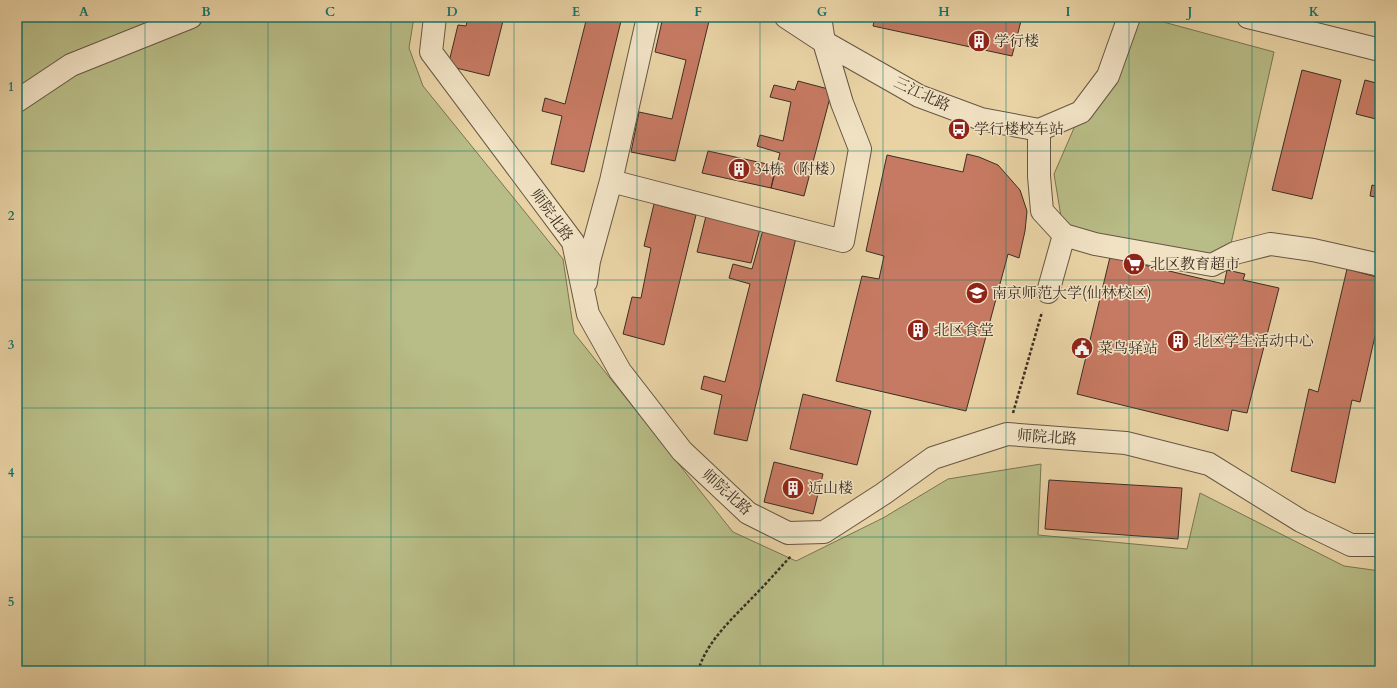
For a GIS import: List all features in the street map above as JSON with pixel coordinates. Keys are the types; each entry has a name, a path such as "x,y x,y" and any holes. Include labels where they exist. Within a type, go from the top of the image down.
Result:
{"street":[{"path":"17,101 71,65 191,17"},
{"name":"师院北路","path":"435,17 431,52 574,242 588,314 620,371 682,450 748,513 788,534 824,532 883,494 933,458 1007,434 1126,443 1209,464 1301,521 1351,545 1380,545"},
{"path":"584,293 589,261 611,181 648,17"},
{"name":"三江北路","path":"786,17 824,42 919,96 981,119 1039,130"},
{"path":"611,181 843,241 860,149 842,103 824,42 820,17"},
{"path":"1128,17 1108,76 1081,112 1039,130 1038,176 1042,211 1064,235 1095,244 1212,265 1235,253 1270,244 1313,250 1380,265"},
{"path":"1248,17 1380,50"},
{"path":"1048,292 1064,235"}],"path":[{"path":"1007,434 1048,292"},
{"path":"698,671 701,663 719,633 769,580 810,533"}],"green space":[{"path":"17,17 414,17 409,48 423,86 563,259 574,333 733,532 796,561 883,518 948,479 1041,464 1038,535 1187,549 1200,493 1344,566 1380,571 1380,671 17,671"},
{"path":"1128,17 1145,17 1274,52 1228,257 1064,235 1054,174 1081,112"}],"building":[{"path":"468,17 504,17 489,76 448,66 458,25 466,26"},
{"path":"587,17 622,17 584,172 551,164 562,116 542,111 545,98 565,104"},
{"path":"663,17 691,17 709,21 675,161 631,152 639,112 672,119 686,60 655,52"},
{"name":"学行楼","path":"875,17 1022,17 1012,56 873,26"},
{"path":"1302,70 1341,80 1312,199 1272,190"},
{"path":"1365,80 1380,84 1380,120 1356,114"},
{"path":"798,81 832,90 804,196 771,188 780,153 757,146 760,135 783,141 791,102 770,97 774,85 795,90"},
{"name":"34栋（附楼）","path":"708,151 776,166 771,188 702,173"},
{"name":"北区食堂","path":"967,154 998,165 1020,190 1027,211 1025,231 1019,258 1008,254 966,411 836,381 862,276 879,279 884,256 866,251 887,155 963,172"},
{"path":"1372,185 1380,187 1380,198 1370,196"},
{"path":"654,204 696,215 664,345 623,334 632,297 641,298 651,248 644,246"},
{"path":"706,216 760,229 751,263 697,252"},
{"path":"763,230 796,238 747,441 714,434 722,395 701,389 704,376 725,382 750,284 729,278 733,264 752,269"},
{"name":"北区学生活动中心","path":"1110,257 1224,284 1227,270 1245,274 1243,280 1279,288 1247,413 1232,410 1228,431 1077,394"},
{"path":"1347,269 1380,278 1380,314 1360,402 1352,400 1335,483 1291,471 1309,389 1318,392"},
{"path":"803,394 871,411 857,465 790,449"},
{"name":"近山楼","path":"774,462 823,474 813,514 764,502"},
{"path":"1049,480 1182,488 1178,539 1045,529"}],"place":[{"name":"学行楼","path":"979,41"},
{"name":"学行楼校车站","path":"959,129"},
{"name":"34栋（附楼）","path":"739,169"},
{"name":"北区教育超市","path":"1134,264"},
{"name":"南京师范大学(仙林校区)","path":"977,293"},
{"name":"北区食堂","path":"918,330"},
{"name":"北区学生活动中心","path":"1178,341"},
{"name":"菜鸟驿站","path":"1082,348"},
{"name":"近山楼","path":"793,488"}]}
